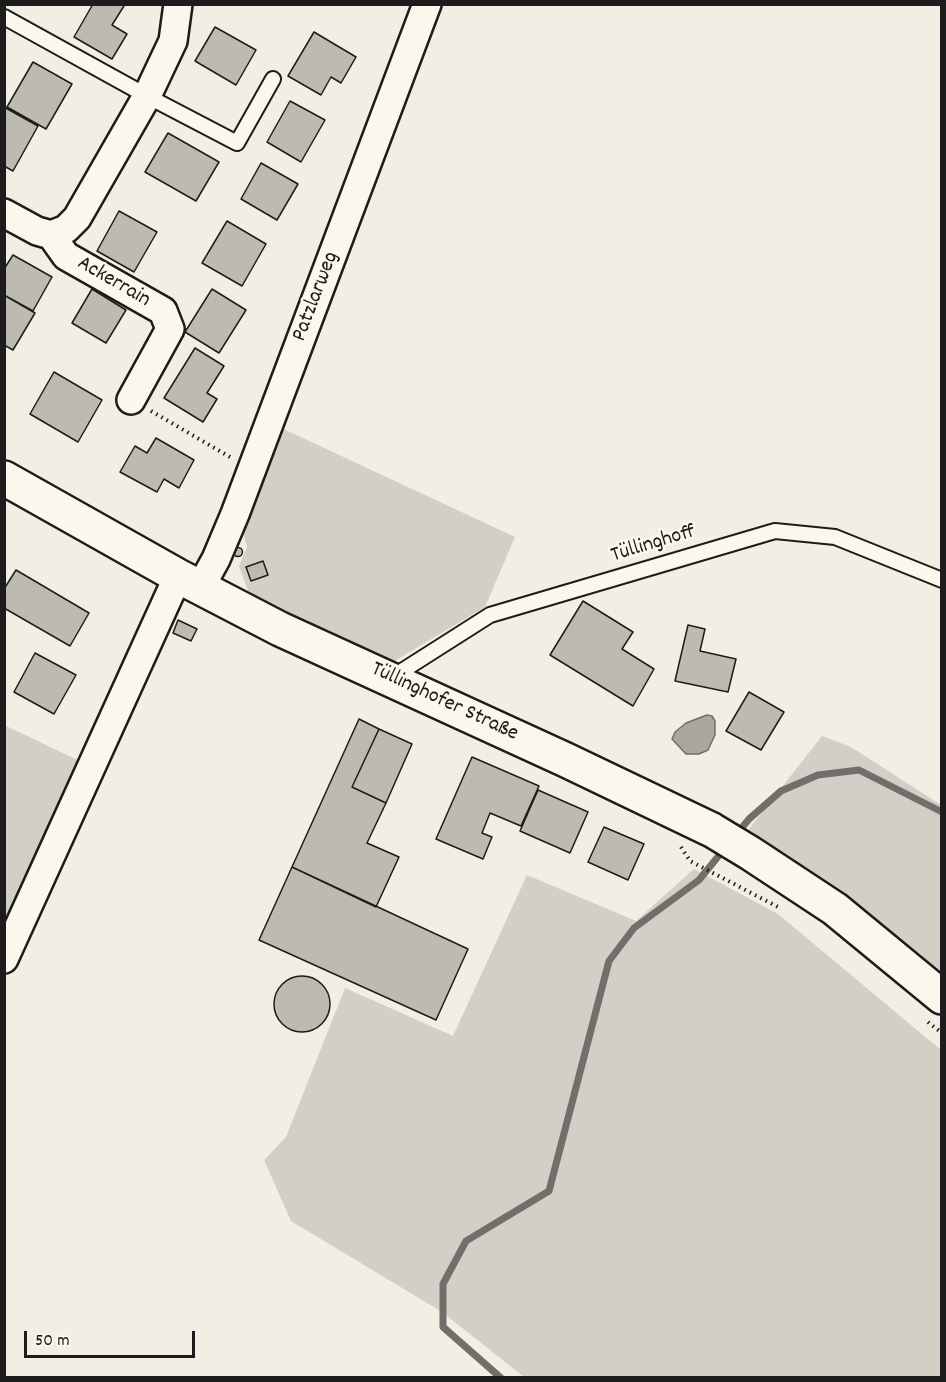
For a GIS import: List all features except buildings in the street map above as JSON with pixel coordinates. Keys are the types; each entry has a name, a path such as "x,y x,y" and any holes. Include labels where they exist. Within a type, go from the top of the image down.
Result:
{"main road":[{"name":"Tüllinghofer Straße","path":"4,478 189,582 280,628 630,789 712,830 835,909 933,1008"}],"street":[{"name":"Ackerrain","path":"7,220 51,235 66,229 77,218 147,96 173,41 178,4"},
{"name":"Patzlarweg","path":"189,582 216,559 252,470 427,4"},
{"name":"Ackerrain","path":"51,235 66,256 163,311 170,329 131,400"},
{"path":"4,959 189,582"}],"lane":[{"path":"4,17 237,143 273,80"},
{"name":"Tüllinghoff","path":"391,678 490,615 775,531 835,537 942,580"}],"path":[{"path":"131,400 252,470"},
{"path":"690,861 787,912"},
{"path":"933,1008 942,1033"}],"shaded area":[{"path":"277,426 515,537 485,607 393,662 251,599 239,566 247,547 240,521"},
{"path":"707,715 712,716 715,721 715,735 708,750 699,754 686,754 672,739 675,732 686,723"},
{"path":"4,725 86,764 4,932"},
{"path":"822,736 851,747 941,805 941,968 939,971 749,829"},
{"path":"694,869 778,914 941,1050 941,1377 524,1377 442,1312 291,1221 264,1160 286,1137 345,988 453,1036 527,875 636,921"}],"waterway":[{"path":"736,835 749,819 781,791 818,775 859,770 942,812"},
{"path":"501,1378 443,1327 443,1284 466,1241 549,1191 609,961 634,928 699,880 725,848"}]}
